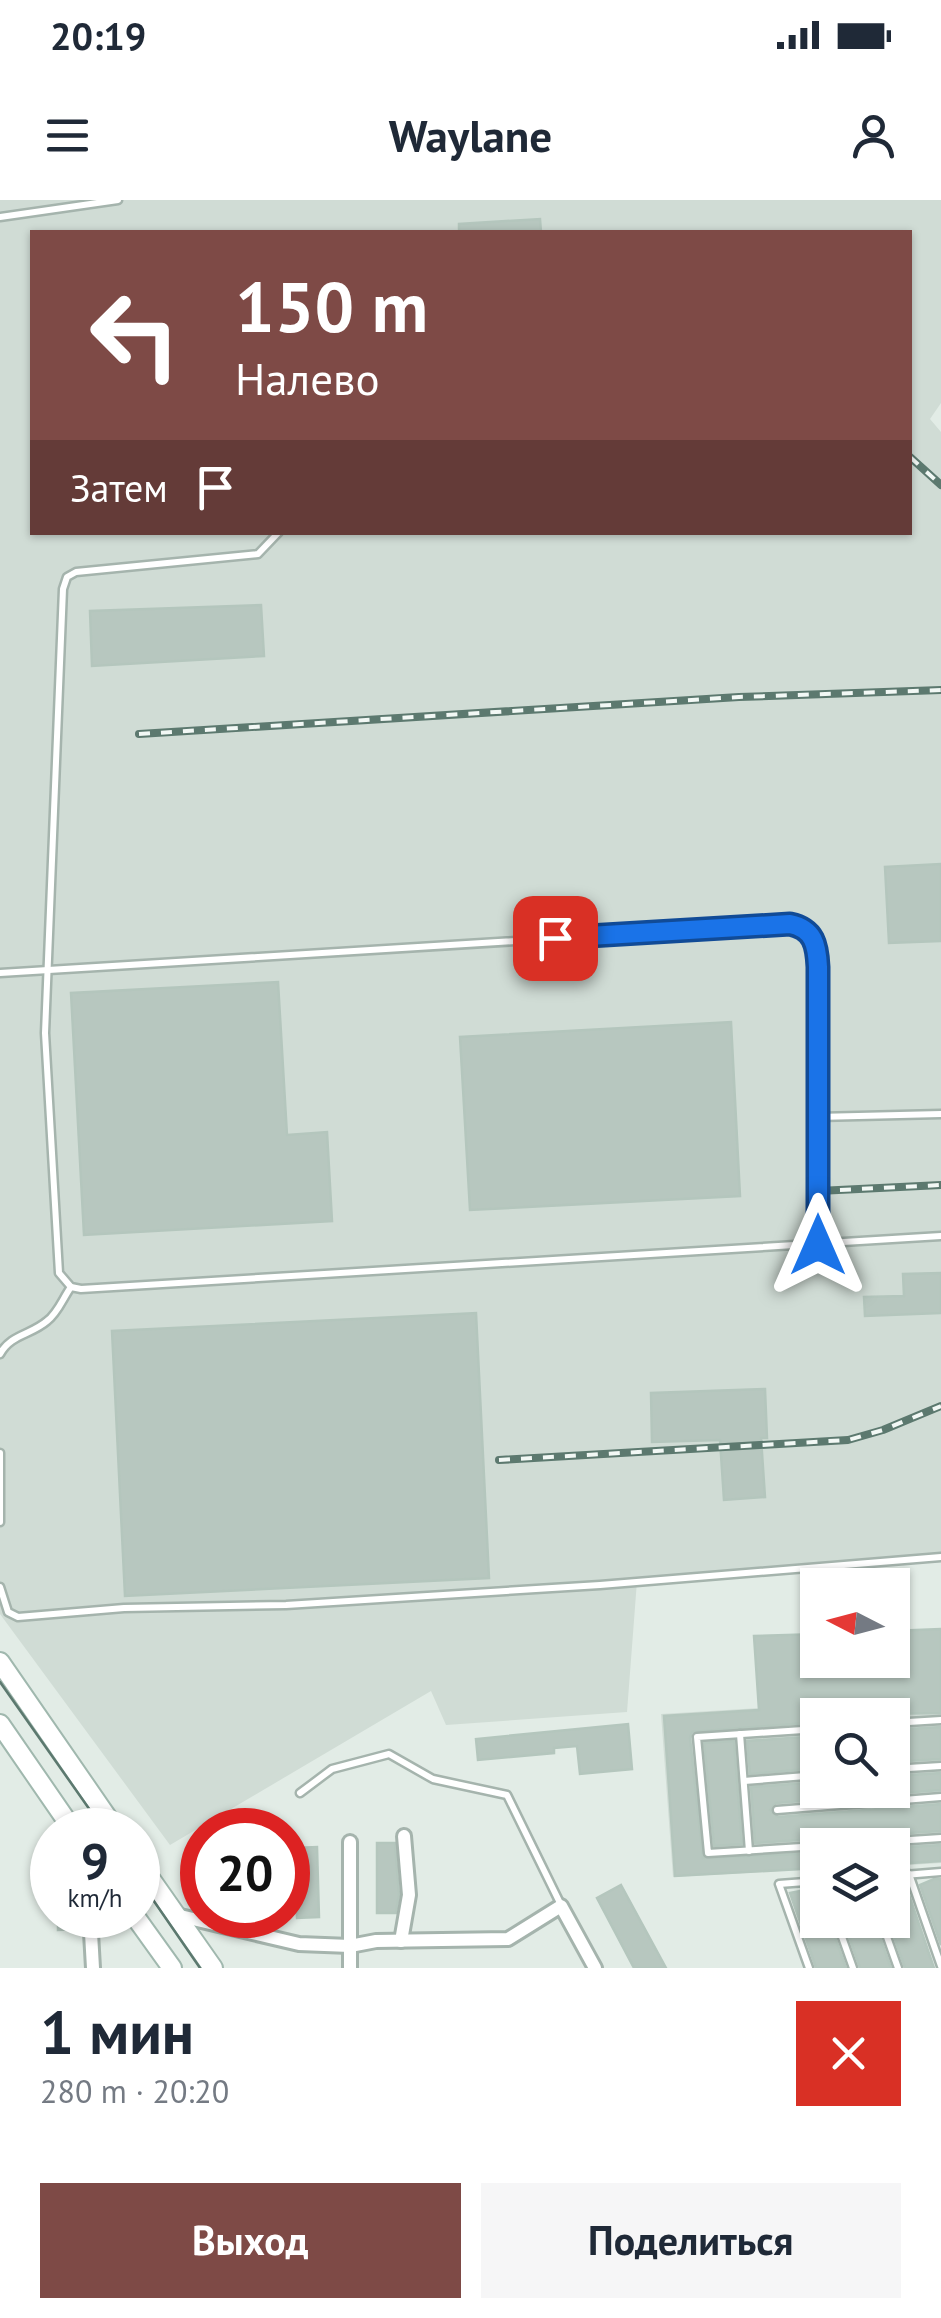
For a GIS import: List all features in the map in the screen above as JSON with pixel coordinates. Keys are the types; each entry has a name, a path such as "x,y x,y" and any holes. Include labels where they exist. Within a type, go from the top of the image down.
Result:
{"main road":[{"path":"0,1662 101,1808"},
{"path":"0,1724 58,1808"},
{"path":"160,1892 213,1968"},
{"path":"150,1938 172,1968"}],"street":[{"path":"401,1941 409,1895 404,1836"},
{"path":"350,1842 350,1968"},
{"path":"176,1915 299,1944 350,1946 508,1939 562,1906 595,1968"},
{"path":"91,1938 93,1968"}],"lane":[{"path":"0,216 118,200"},
{"path":"277,535 258,554 76,572 67,577 63,589 45,1033 59,1273 71,1287 941,1236"},
{"path":"0,973 804,927 817,950 818,1245"},
{"path":"818,1117 941,1114"},
{"path":"0,1354 12,1339 42,1326 53,1316 71,1287"},
{"path":"0,1454 0,1522"},
{"path":"0,1587 8,1612 18,1617 124,1608 286,1605 600,1585 941,1557"},
{"path":"910,1722 941,1720"},
{"path":"800,1729 698,1737 708,1854 800,1847"},
{"path":"740,1734 748,1851"},
{"path":"300,1793 332,1769 389,1754 433,1778 507,1795 562,1906"},
{"path":"910,1768 941,1766"},
{"path":"744,1781 800,1776"},
{"path":"777,1810 941,1797"},
{"path":"910,1840 941,1838"},
{"path":"910,1874 941,1872"},
{"path":"910,1877 941,1966"},
{"path":"800,1882 779,1884 809,1968"},
{"path":"843,1938 854,1968"},
{"path":"887,1938 898,1968"}],"shaded area":[{"path":"0,200 941,200 941,403 930,419 941,432 941,1562 637,1581 627,1712 446,1725 431,1691 233,1808 180,1808 180,1839 170,1845 160,1831 160,1808 143,1808 0,1614"},
{"path":"941,1697 941,1863 910,1865 910,1828 800,1828 800,1870 673,1877 661,1714 800,1706 800,1808 910,1808 910,1699"}],"building":[{"path":"540,219 541,230 459,230 459,224"},
{"path":"261,605 264,656 92,666 90,611"},
{"path":"941,864 941,941 889,943 885,867"},
{"path":"278,982 287,1135 327,1132 332,1221 84,1235 71,993"},
{"path":"731,1022 740,1196 470,1210 460,1037"},
{"path":"941,1273 941,1313 865,1316 864,1297 904,1296 903,1274"},
{"path":"476,1313 489,1578 125,1596 112,1331"},
{"path":"765,1389 767,1438 761,1438 765,1497 724,1500 720,1440 652,1442 651,1393"},
{"path":"941,1629 941,1713 910,1714 910,1698 800,1698 800,1723 692,1732 703,1858 800,1854 800,1869 675,1876 664,1716 759,1710 754,1636 800,1635 800,1678 910,1678 910,1630"},
{"path":"628,1724 632,1769 580,1774 577,1746 554,1748 554,1753 478,1760 476,1739"},
{"path":"941,1727 941,1759 910,1761 910,1729"},
{"path":"800,1737 800,1770 750,1774 747,1741"},
{"path":"734,1741 742,1844 714,1846 704,1743"},
{"path":"941,1773 941,1790 910,1792 910,1775"},
{"path":"800,1783 800,1801 776,1803 770,1810 778,1817 941,1804 941,1831 800,1828 800,1840 755,1843 751,1787"},
{"path":"377,1843 395,1843 399,1895 396,1913 377,1913"},
{"path":"941,1845 941,1861 910,1863 910,1847"},
{"path":"310,1847 317,1847 319,1917 310,1917"},
{"path":"941,1879 941,1945 920,1885"},
{"path":"621,1885 666,1968 634,1968 597,1898"},
{"path":"800,1891 800,1922 790,1893"},
{"path":"910,1898 934,1968 905,1968 894,1938 910,1938"},
{"path":"806,1938 835,1938 846,1968 816,1968"},
{"path":"849,1938 880,1938 891,1968 860,1968"}],"tram line":[{"path":"0,1682 89,1808"},
{"path":"160,1910 200,1968"}],"railway":[{"path":"912,459 941,485"},
{"path":"139,734 739,697 941,690"},
{"path":"818,1191 941,1185"},
{"path":"499,1460 848,1440 941,1406"}],"route":[{"path":"555,938 790,924 804,927 811,934 818,967 818,1245"}]}
